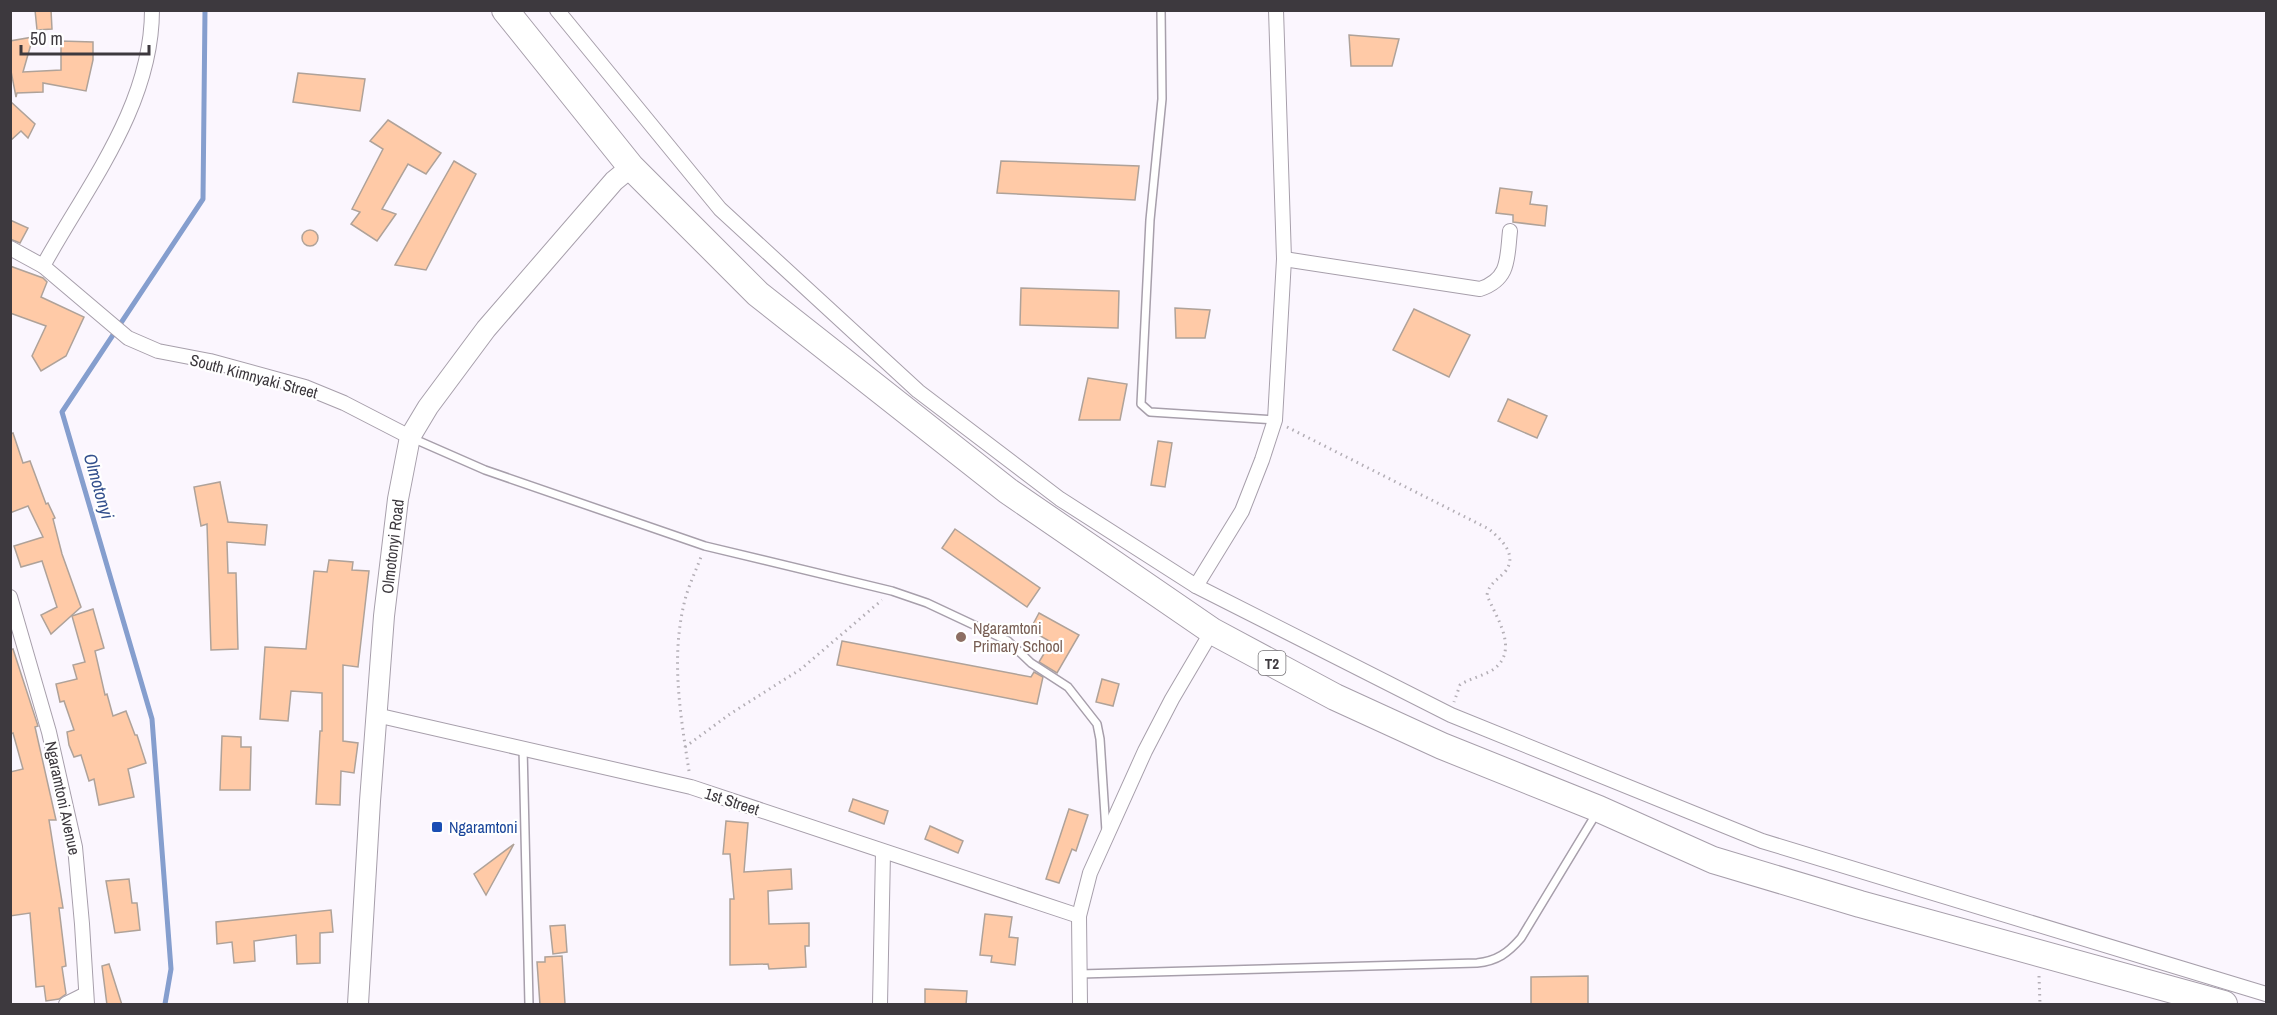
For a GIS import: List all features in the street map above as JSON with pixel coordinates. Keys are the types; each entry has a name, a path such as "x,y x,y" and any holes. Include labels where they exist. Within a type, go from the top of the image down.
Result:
{"highway":[{"name":"T2","path":"505,10 631,167 768,301 1008,491 1212,631 1346,702 1442,746 1599,809 1713,860 1860,904 2224,1005"}],"street":[{"path":"42,266 94,178 137,93 146,64 152,10"},
{"path":"557,10 720,209 918,391 1060,499 1196,586 1451,715 1762,841 2266,994"},
{"path":"1196,586 1242,511 1275,420 1284,259 1276,10"},
{"name":"Olmotonyi Road","path":"358,1005 376,714 388,581 398,499 410,437 428,407 486,329 614,181 631,167"},
{"path":"1284,259 1480,289 1498,281 1506,268 1510,231"},
{"name":"South Kimnyaki Street","path":"10,248 42,266 128,338 158,351 210,361 305,387 344,403 410,437"},
{"name":"Ngaramtoni Avenue","path":"10,597 49,732 75,847 86,999"},
{"path":"1080,1005 1079,916 1090,873 1106,834 1172,699 1212,631"},
{"name":"1st Street","path":"376,714 691,787 1079,916"},
{"path":"880,1005 883,852"},
{"path":"66,1005 86,999"}],"lane":[{"path":"1161,10 1161,99 1150,220 1142,404 1150,412 1275,420"},
{"path":"410,437 485,470 705,546 892,591 927,603 1008,641 1031,663 1068,687 1097,724 1106,834"},
{"path":"523,747 529,1005"},
{"path":"1080,975 1477,963 1497,959 1506,954 1521,938 1599,809"}],"path":[{"path":"1275,420 1489,529 1505,543 1509,552 1509,562 1505,571 1492,583 1487,595 1502,626 1506,645 1503,658 1495,668 1460,685 1455,693 1451,715"},
{"path":"691,787 680,712 676,662 687,594 705,546"},
{"path":"685,747 730,714 801,669 892,591"},
{"path":"2039,953 2040,1005"}],"building":[{"path":"35,10 51,10 52,29 37,30"},
{"path":"1349,35 1399,39 1392,66 1351,66"},
{"path":"33,37 23,72 61,70 61,41 93,42 93,60 86,91 43,83 43,92 17,93 16,97 10,66 10,41"},
{"path":"298,73 365,79 360,111 293,102"},
{"path":"10,101 35,124 28,138 21,131 10,141"},
{"path":"388,120 441,153 426,174 408,164 382,209 396,214 377,241 351,224 360,212 352,209 383,149 370,141"},
{"path":"454,161 476,174 426,270 395,265"},
{"path":"1001,161 1139,166 1135,200 997,193"},
{"path":"1500,188 1532,192 1530,204 1547,206 1545,226 1513,222 1513,215 1496,213"},
{"path":"10,220 28,228 20,243 10,239"},
{"path":"310,230 318,238 310,246 302,238"},
{"path":"10,266 43,278 47,282 41,297 84,317 66,356 41,371 32,356 46,326 10,313"},
{"path":"1021,288 1119,291 1118,328 1020,325"},
{"path":"1175,308 1210,310 1205,338 1176,338"},
{"path":"1414,309 1470,335 1449,377 1393,350"},
{"path":"1088,378 1127,384 1120,420 1079,420"},
{"path":"1508,399 1547,416 1537,438 1498,421"},
{"path":"13,433 23,463 30,461 46,504 48,503 55,518 53,519 62,554 81,607 51,634 41,615 57,607 42,561 21,567 14,546 43,537 28,506 10,513 10,434"},
{"path":"1158,441 1172,443 1165,487 1151,485"},
{"path":"220,482 228,522 267,525 265,545 227,542 228,573 236,573 238,649 211,650 207,524 201,526 194,487"},
{"path":"955,529 1040,588 1027,607 942,548"},
{"path":"329,560 353,562 352,570 369,571 358,667 343,665 343,741 358,743 354,773 341,771 340,805 316,804 320,731 322,731 322,693 291,691 288,721 260,719 265,647 306,649 314,571 327,572"},
{"path":"93,609 104,648 95,651 105,695 107,694 113,716 126,711 146,763 128,769 134,797 99,805 94,779 89,781 81,755 74,757 69,745 67,732 74,730 64,701 60,702 56,684 77,679 73,665 85,662 72,616"},
{"path":"1039,613 1079,635 1057,673 1039,662 1051,642 1030,630"},
{"path":"842,641 1031,677 1034,672 1043,677 1037,704 837,665"},
{"path":"13,649 38,726 35,727 56,820 49,820 63,908 59,908 66,966 62,967 66,994 59,999 46,1001 44,986 36,987 30,913 10,916 10,772 23,769 13,733 10,734 10,650"},
{"path":"1102,679 1119,684 1113,706 1096,702"},
{"path":"222,736 241,737 241,747 251,747 250,790 220,790"},
{"path":"853,799 888,811 884,824 849,811"},
{"path":"1069,809 1088,815 1076,851 1072,849 1059,883 1046,879"},
{"path":"726,821 748,823 744,872 791,869 792,889 768,891 769,924 809,923 809,946 805,946 806,967 769,969 768,964 730,965 730,899 734,899 730,854 723,854"},
{"path":"930,826 963,841 958,853 925,839"},
{"path":"514,844 486,895 474,874"},
{"path":"129,879 132,903 137,903 140,930 115,933 106,881"},
{"path":"331,910 333,932 320,933 320,963 297,964 296,935 254,941 255,961 234,963 232,942 217,944 216,922"},
{"path":"985,914 1012,917 1009,937 1018,938 1015,965 991,962 992,956 980,955"},
{"path":"565,925 567,952 553,954 550,926"},
{"path":"562,956 565,1004 540,1005 537,962 545,962 545,957"},
{"path":"109,964 122,1005 107,1005 102,966"},
{"path":"1588,976 1588,1005 1531,1005 1531,977"},
{"path":"925,989 967,991 966,1005 925,1005"}],"waterway":[{"name":"Olmotonyi","path":"165,1004 171,969 152,719 62,412 203,199 205,10"}],"place":[{"name":"Ngaramtoni Primary School","path":"961,637"},
{"name":"Ngaramtoni","path":"437,827"}]}
